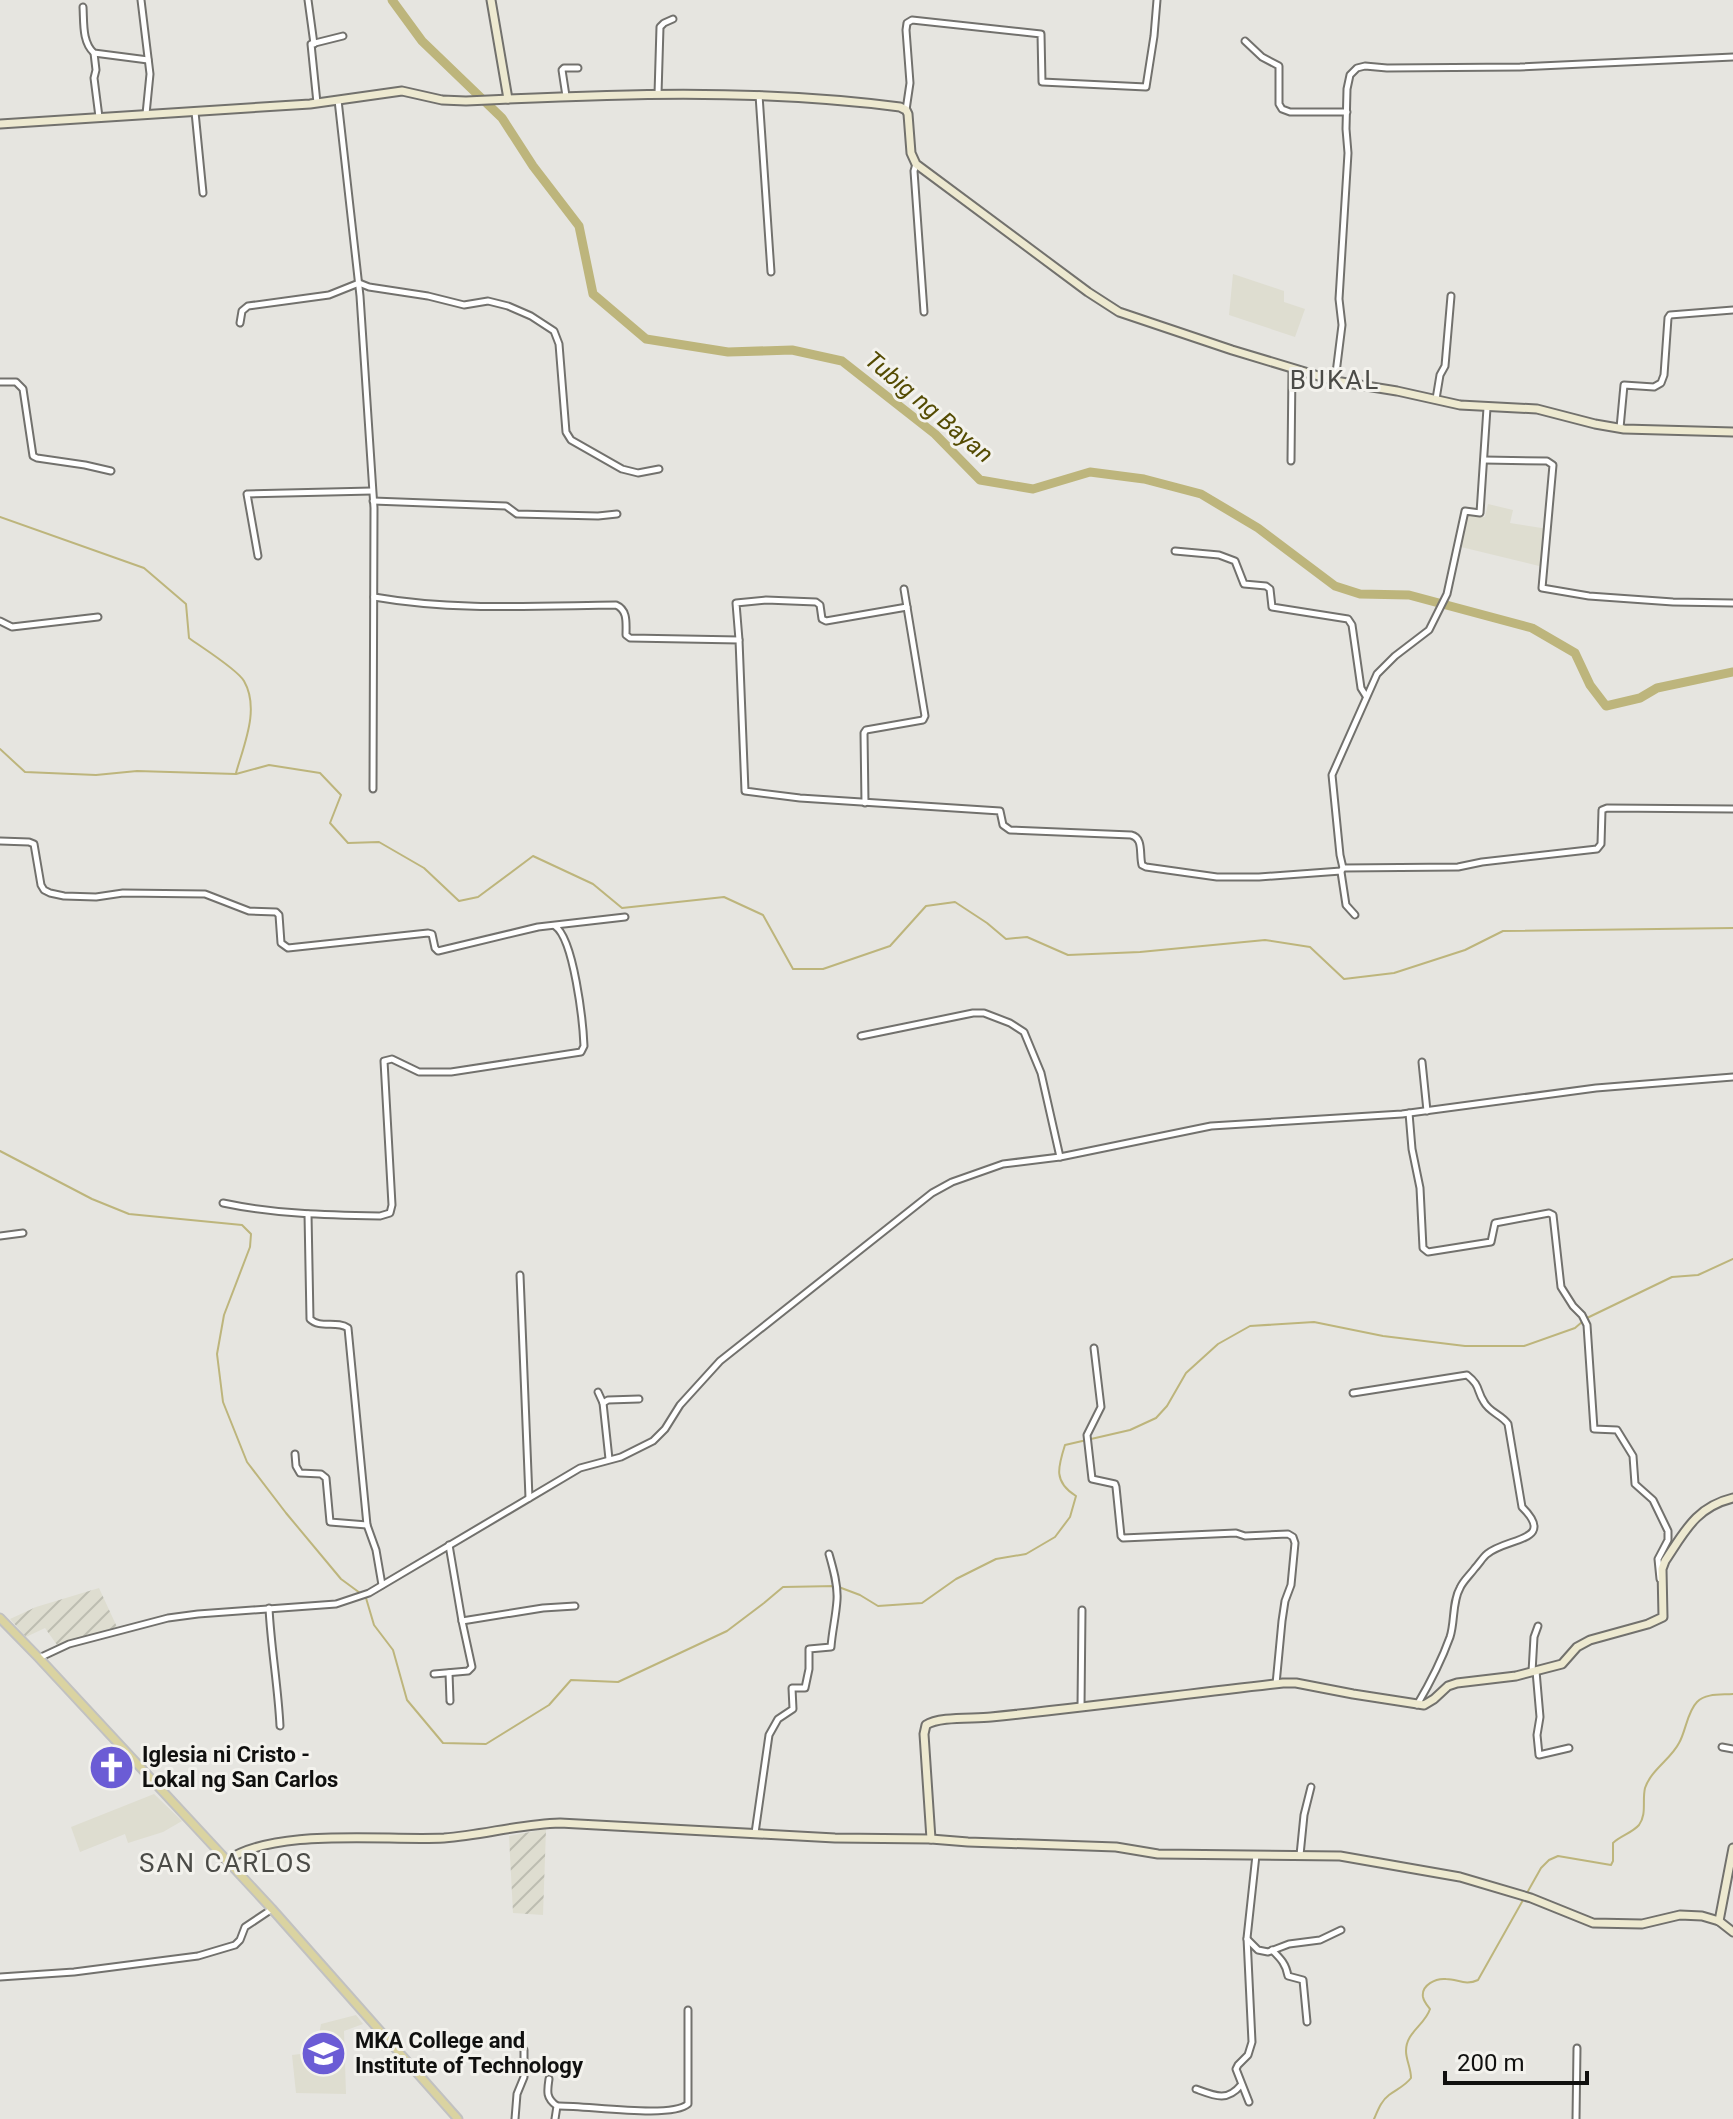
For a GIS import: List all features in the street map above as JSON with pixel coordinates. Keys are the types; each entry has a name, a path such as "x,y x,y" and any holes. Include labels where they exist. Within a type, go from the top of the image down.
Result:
{"main road":[{"path":"0,1618 272,1909 458,2119"}],"street":[{"path":"141,0 150,74 146,115"},
{"path":"308,0 314,44"},
{"path":"491,0 508,99"},
{"path":"1157,0 1146,87 1042,82 1041,34 912,20 907,23 910,83 906,110 911,153 916,164 1119,312 1292,369 1335,381 1436,400 1487,408 1537,409 1620,428 1733,432"},
{"path":"83,7 89,50 148,60"},
{"path":"658,94 660,27 673,19"},
{"path":"317,103 311,44 343,36"},
{"path":"1245,41 1262,57 1279,66 1279,104 1282,109 1290,112 1347,112"},
{"path":"94,53 99,117"},
{"path":"1335,381 1342,325 1339,299 1348,153 1347,89 1350,75 1357,68 1520,67 1733,57"},
{"path":"566,97 562,70 578,68"},
{"path":"0,124 317,103 402,91 442,100 658,94 759,95 811,97 906,110"},
{"path":"759,95 771,272"},
{"path":"338,99 359,283 373,501 373,789"},
{"path":"195,112 203,193"},
{"path":"916,164 924,312"},
{"path":"240,323 242,311 248,306 329,295 359,283 464,305 488,301 508,306 554,331 559,344 566,432 571,440 622,469 638,473 659,469"},
{"path":"1436,400 1440,375 1445,366 1451,296"},
{"path":"1620,428 1624,385 1654,387 1661,383 1670,315 1733,310"},
{"path":"1291,461 1292,369"},
{"path":"0,382 16,382 23,389 33,456 111,471"},
{"path":"1355,915 1346,905 1332,775 1377,674 1429,630 1442,607 1465,511 1480,513 1487,408"},
{"path":"1484,460 1547,461 1553,465 1542,588 1589,596 1733,603"},
{"path":"258,556 247,494 372,491"},
{"path":"373,501 506,506 517,514 617,514"},
{"path":"1175,551 1219,555 1235,561 1244,584 1270,589 1272,607 1348,619 1352,625 1361,688 1367,697"},
{"path":"865,803 866,730 923,720 925,716 904,589"},
{"path":"374,597 410,603 506,607 616,605 622,607 625,613 626,635 630,638 739,640"},
{"path":"907,607 826,621 822,619 820,605 816,602 766,600 736,603 745,791 800,798 1000,811 1003,825 1010,830 1136,836 1142,865 1217,877 1458,867 1597,849 1601,844 1602,810 1607,808 1733,809"},
{"path":"0,621 12,627 98,617"},
{"path":"0,841 34,844 41,885 50,893 96,897 123,893 205,894 249,911 276,912 279,915 281,943 288,948 428,933 432,934 438,951 538,927 625,917"},
{"path":"223,1203 256,1210 308,1214 380,1216 390,1213 384,1061 392,1059 419,1072 451,1072 581,1052 584,1041 568,947 562,930 554,925"},
{"path":"861,1036 973,1013 984,1013 1010,1023 1024,1032 1041,1073 1060,1157"},
{"path":"1422,1062 1427,1111"},
{"path":"39,1658 69,1644 168,1618 336,1604 369,1593 580,1468 621,1457 653,1441 665,1429 680,1405 720,1361 932,1193 952,1182 1003,1164 1060,1157 1211,1126 1409,1113 1596,1088 1733,1077"},
{"path":"1409,1113 1420,1188 1423,1248 1428,1252 1491,1242 1495,1223 1549,1213 1553,1215 1561,1287 1587,1325 1594,1429 1617,1430 1633,1456 1635,1484 1653,1500 1668,1531 1668,1540 1657,1567 1662,1588"},
{"path":"308,1214 310,1319 316,1324 341,1324 348,1328 367,1525 376,1547 382,1585"},
{"path":"0,1236 23,1233"},
{"path":"520,1275 529,1498"},
{"path":"1094,1348 1101,1407 1087,1435 1092,1479 1115,1484 1123,1538 1236,1533 1245,1536 1288,1534 1293,1537 1291,1585 1285,1601 1276,1684"},
{"path":"1353,1393 1467,1375 1479,1387 1485,1405 1508,1424 1522,1507 1535,1525 1529,1536 1487,1554 1459,1589 1451,1633 1437,1671 1417,1705"},
{"path":"598,1392 603,1403 609,1459"},
{"path":"603,1403 608,1400 639,1399"},
{"path":"295,1454 300,1473 321,1474 326,1478 330,1522 367,1525"},
{"path":"931,1839 924,1734 926,1725 932,1721 1081,1708 1154,1700 1178,1694 1296,1683 1424,1705 1448,1686 1516,1676 1562,1664 1577,1647 1590,1640 1663,1617 1662,1569 1665,1561 1701,1512 1733,1498"},
{"path":"434,1674 468,1671 472,1667 449,1545"},
{"path":"755,1833 769,1735 778,1719 793,1709 792,1688 805,1688 809,1649 831,1647 837,1603 829,1554"},
{"path":"462,1621 575,1606"},
{"path":"269,1608 280,1726"},
{"path":"1081,1708 1082,1610"},
{"path":"1538,1626 1534,1637 1534,1672 1540,1717 1537,1735 1539,1755 1569,1748"},
{"path":"449,1673 450,1701"},
{"path":"1722,1747 1733,1749"},
{"path":"1300,1855 1304,1815 1311,1787"},
{"path":"226,1861 247,1849 272,1842 447,1838 541,1823 835,1838 1116,1847 1158,1854 1300,1855 1363,1859 1460,1877 1531,1898 1593,1923 1642,1924 1680,1915 1702,1916 1719,1921 1733,1932"},
{"path":"1719,1921 1733,1848"},
{"path":"1249,2102 1236,2069 1248,2055 1252,2042 1247,1938 1256,1855"},
{"path":"0,1977 74,1972 198,1956 235,1945 245,1927 272,1909"},
{"path":"1247,1938 1258,1950 1272,1950 1289,1944 1320,1940 1341,1930"},
{"path":"1272,1950 1283,1961 1288,1976 1303,1980 1307,2022"},
{"path":"549,2079 548,2100 557,2106 651,2116 682,2112 688,2104 688,2010"},
{"path":"1576,2119 1577,2048"},
{"path":"515,2119 519,2087 524,2077 524,2050"},
{"path":"1196,2089 1216,2097 1234,2093 1241,2085"},
{"path":"555,2119 557,2106"}],"shaded area":[{"path":"1233,274 1284,291 1284,302 1305,309 1295,337 1229,315"},
{"path":"1488,504 1513,510 1510,523 1548,529 1543,567 1461,547 1467,513 1485,517"},
{"path":"99,1588 117,1627 57,1645 45,1628 26,1637 10,1619 36,1607"},
{"path":"154,1794 182,1821 163,1832 128,1843 125,1834 80,1852 71,1827"},
{"path":"546,1829 543,1915 513,1913 509,1836"},
{"name":"MKA College and Institute of Technology","path":"356,2015 363,2024 344,2031 346,2094 296,2093 292,2055 316,2052 321,2024"}],"waterway":[{"name":"Tubig ng Bayan","path":"392,0 422,41 502,118 533,166 579,226 593,294 646,339 728,352 792,350 842,361 935,434 980,480 1033,489 1090,472 1144,479 1201,494 1258,528 1335,586 1360,594 1409,595 1532,628 1575,653 1590,685 1606,706 1640,698 1657,688 1733,672"},
{"path":"0,517 144,568 186,604 189,638 234,670 249,692 251,715 236,773"},
{"path":"0,749 25,772 236,774 269,765 320,773 341,795 330,823 348,843 379,842 424,868 459,901 478,897 533,856 593,884 622,908 724,897 763,915 793,969 823,969 890,946 926,906 955,902 1006,939 1027,937 1068,955 1140,952 1265,940 1310,947 1344,979 1394,973 1465,950 1503,931 1733,928"},
{"path":"0,1151 92,1199 129,1214 242,1225 251,1234 250,1247 224,1315 217,1354 223,1402 247,1462 341,1579 360,1593"},
{"path":"1587,1318 1672,1277 1698,1275 1733,1259"},
{"path":"366,1598 374,1625 393,1650 407,1700 443,1743 486,1744 549,1705 571,1680 618,1682 727,1631 783,1587 836,1586 878,1606 922,1603 956,1579 996,1559 1026,1554 1055,1537 1070,1517 1076,1496 1064,1485 1059,1474 1065,1445 1130,1430 1156,1418 1167,1406 1186,1373 1218,1344 1250,1326 1314,1322 1383,1336 1465,1346 1524,1346 1575,1328 1582,1322"},
{"path":"1374,2119 1384,2100 1411,2078 1407,2044 1430,2009 1423,1997 1424,1989 1442,1979 1478,1980 1541,1868 1549,1860 1558,1856 1611,1865 1613,1843 1639,1825 1643,1816 1645,1788 1675,1749 1694,1706 1705,1697 1733,1694"}],"place":[{"name":"Iglesia ni Cristo - Lokal ng San Carlos","path":"111,1767"},
{"name":"MKA College and Institute of Technology","path":"324,2053"}],"district":[{"name":"BUKAL","path":"1335,380"},
{"name":"SAN CARLOS","path":"226,1863"}]}
